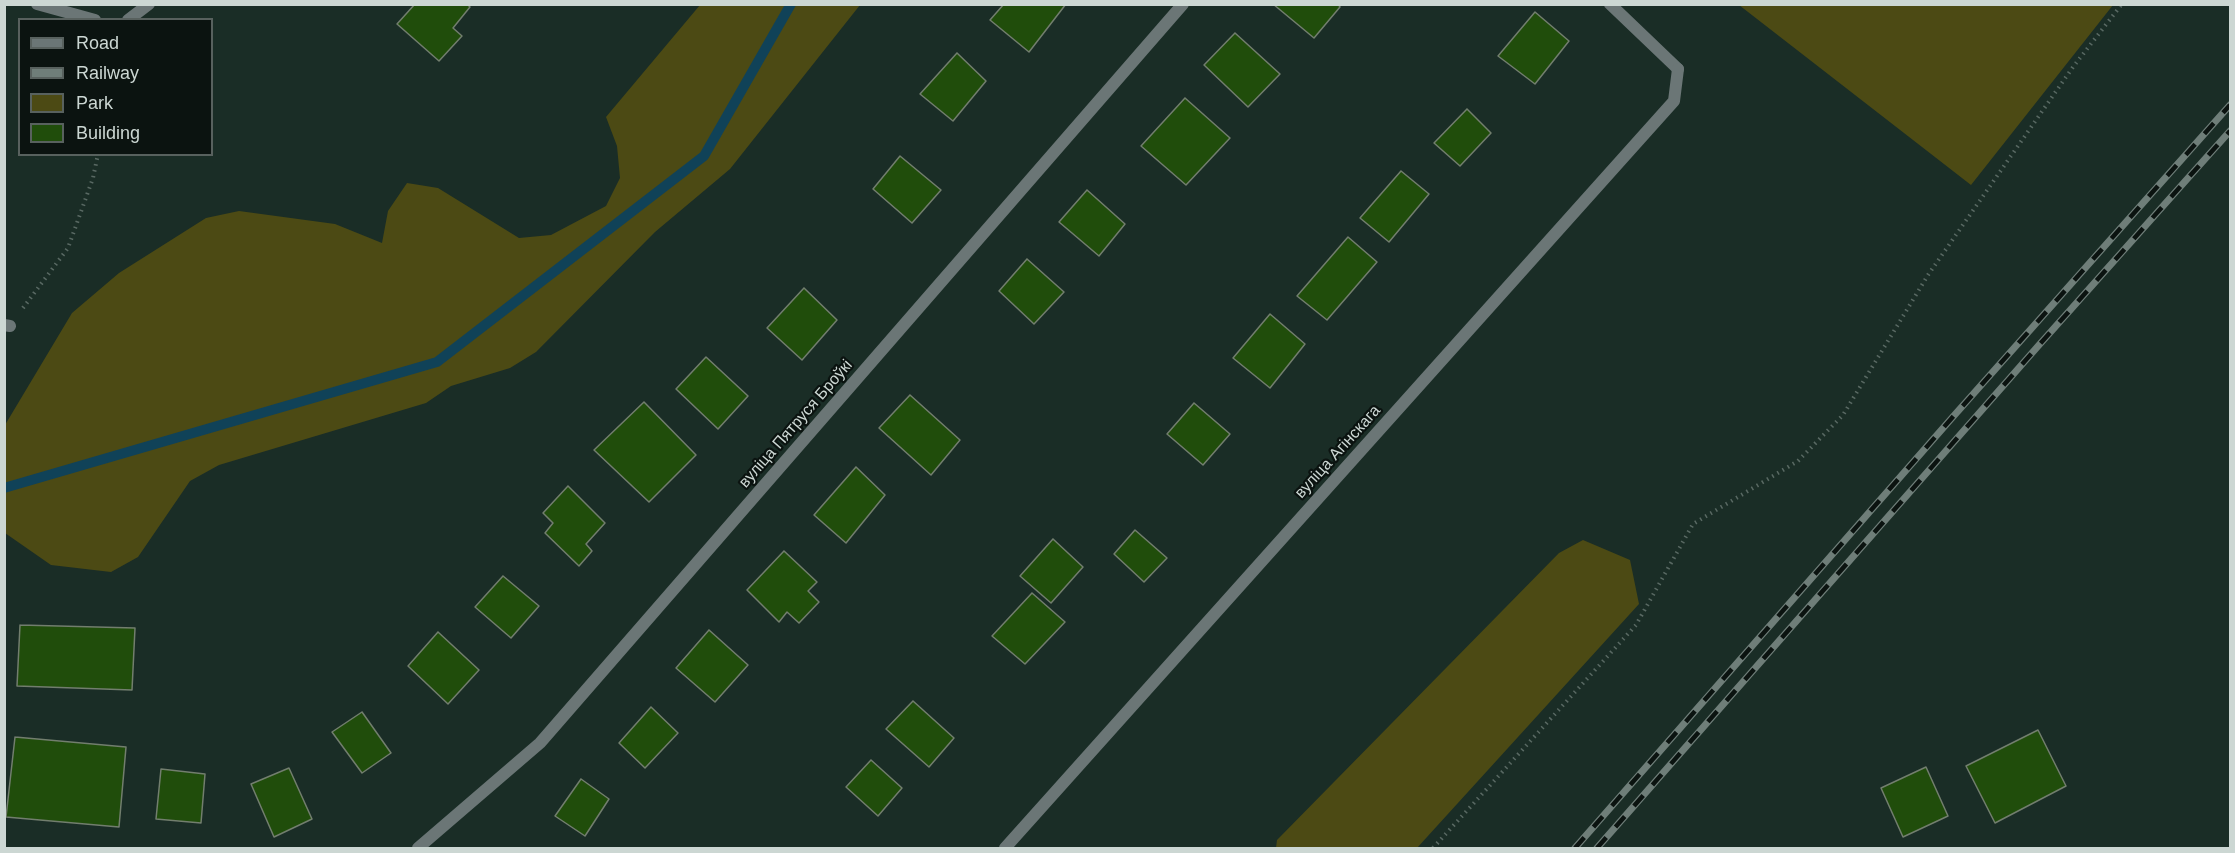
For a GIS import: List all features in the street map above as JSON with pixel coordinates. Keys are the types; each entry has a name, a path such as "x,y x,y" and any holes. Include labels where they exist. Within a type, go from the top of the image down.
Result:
{"street":[{"path":"37,4 88,18"},
{"path":"131,18 149,4"},
{"name":"вуліца Пятруся Броўкі","path":"418,849 540,743 1183,4"},
{"name":"вуліца Агінскага","path":"1005,849 1674,102 1678,69 1610,4"}],"path":[{"path":"1432,849 1636,625 1693,524 1798,461 1843,415 1928,275 2073,67 2122,4"},
{"path":"7,326 68,248 93,178 98,156"}],"green space":[{"path":"700,5 860,5 730,169 655,232 536,352 510,368 451,386 426,403 219,465 190,481 138,557 111,572 51,565 5,533 5,425 72,313 119,273 206,218 239,211 335,224 382,243 388,211 407,183 438,188 519,238 551,235 606,206 620,178 617,146 606,117"},
{"path":"1739,5 2113,5 1971,185"},
{"path":"1583,540 1630,560 1639,604 1417,848 1276,848 1277,840 1559,553"}],"building":[{"path":"415,4 467,4 470,7 453,28 462,36 439,61 397,24"},
{"path":"1004,4 1066,4 1029,52 990,20"},
{"path":"1273,4 1338,4 1340,7 1314,38"},
{"path":"1535,12 1569,41 1535,84 1498,56"},
{"path":"1235,33 1280,74 1248,107 1204,65"},
{"path":"957,53 986,81 953,121 920,94"},
{"path":"1185,98 1230,138 1186,185 1141,146"},
{"path":"1467,109 1491,133 1460,166 1434,143"},
{"path":"900,156 941,190 912,223 873,189"},
{"path":"1401,171 1429,194 1389,242 1360,218"},
{"path":"1087,190 1125,224 1099,256 1059,222"},
{"path":"1348,237 1377,262 1327,320 1297,296"},
{"path":"1027,259 1064,292 1034,324 999,291"},
{"path":"804,288 837,320 802,360 767,328"},
{"path":"1270,314 1305,344 1270,388 1233,358"},
{"path":"706,357 748,396 718,429 676,389"},
{"path":"910,395 960,440 931,475 879,428"},
{"path":"644,402 696,455 649,502 594,450"},
{"path":"1194,403 1230,434 1203,465 1167,434"},
{"path":"856,467 885,495 846,543 814,515"},
{"path":"568,486 605,523 586,544 592,551 579,566 545,533 553,523 543,513"},
{"path":"1135,530 1167,558 1144,582 1114,554"},
{"path":"1053,539 1083,567 1051,603 1020,576"},
{"path":"784,551 817,582 808,591 819,602 799,623 787,612 779,622 747,590"},
{"path":"503,576 539,606 511,638 475,607"},
{"path":"1032,593 1065,622 1025,664 992,636"},
{"path":"20,625 135,628 132,690 17,686"},
{"path":"709,630 748,665 715,702 676,668"},
{"path":"438,632 479,670 448,704 408,666"},
{"path":"913,701 954,738 929,767 886,729"},
{"path":"651,707 678,733 645,768 619,743"},
{"path":"362,712 391,753 362,773 332,732"},
{"path":"2038,730 2066,786 1995,823 1966,766"},
{"path":"15,737 126,747 119,827 6,817"},
{"path":"871,760 902,788 878,816 846,787"},
{"path":"1926,767 1948,816 1903,837 1881,788"},
{"path":"289,768 312,819 274,837 251,784"},
{"path":"161,769 205,774 201,823 156,819"},
{"path":"581,779 609,799 585,836 555,816"}],"waterway":[{"path":"4,488 437,362 704,156 791,4"}],"railway":[{"path":"1575,848 2230,105"},
{"path":"1597,848 2230,131"}]}
